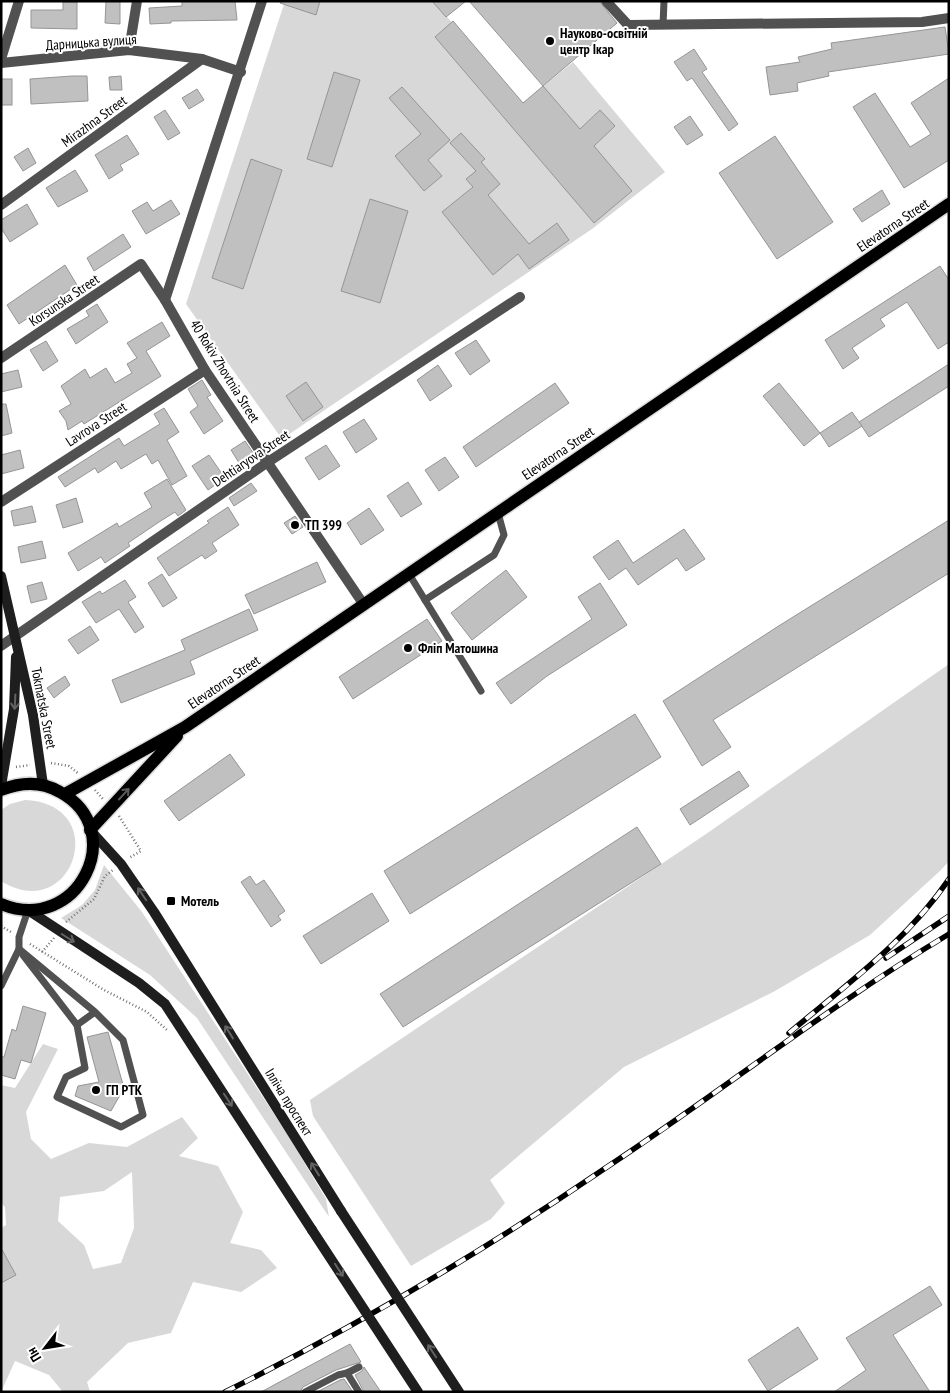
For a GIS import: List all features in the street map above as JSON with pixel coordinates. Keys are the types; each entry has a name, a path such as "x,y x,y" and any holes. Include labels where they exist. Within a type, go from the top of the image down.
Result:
{"main road":[{"name":"Elevatorna Street","path":"65,794 185,727 949,204"},
{"name":"Tokmatska Street","path":"1,576 33,715 44,785"},
{"name":"Tokmatska Street","path":"1,786 14,709 16,636"},
{"name":"Elevatorna Street","path":"90,830 185,727"},
{"path":"1,790 20,784 44,785 65,794 81,810 93,842 90,865 76,890 58,903 28,910"},
{"name":"Ілліча проспект","path":"90,830 121,864 154,912 341,1211 459,1392"},
{"path":"1,904 28,910 139,983 165,1004 418,1392"}],"street":[{"path":"1,59 19,1"},
{"path":"129,50 137,1"},
{"path":"165,300 241,72 262,1"},
{"path":"606,1 628,25 922,22 949,18"},
{"name":"Дарницька вулиця","path":"1,63 129,50 202,59 241,72"},
{"name":"Mirazhna Street","path":"1,205 202,59"},
{"name":"40 Rokiv Zhovtnia Street","path":"141,264 165,300 205,370 364,605"},
{"name":"Korsunska Street","path":"1,358 141,264"},
{"name":"Dehtiaryova Street","path":"1,646 268,462 520,297"},
{"name":"Lavrova Street","path":"1,502 205,370"}],"lane":[{"path":"663,25 664,1"},
{"path":"425,600 494,555 504,535 498,513"},
{"path":"409,574 481,691"},
{"path":"1,986 19,949 20,937 28,910"},
{"path":"19,949 95,1012 123,1040 143,1115 121,1127 57,1097 66,1077 85,1068 77,1025 19,949"},
{"path":"77,1025 95,1012"},
{"path":"305,1392 359,1366"},
{"path":"347,1373 359,1392"}],"path":[{"path":"1,926 104,990 147,1012 170,1033"}],"shaded area":[{"path":"285,1 433,1 523,103 573,62 665,172 592,229 282,439 186,304"},
{"path":"949,664 949,861 941,870 870,935 775,991 624,1067 490,1180 505,1203 491,1219 411,1266 313,1116 310,1100 706,834"},
{"path":"25,800 52,806 68,821 75,839 73,859 63,876 48,888 26,891 1,881 1,810 10,804"},
{"path":"104,865 142,912 289,1137 326,1199 329,1217 197,1018 150,975 61,918 82,905 95,890"},
{"path":"43,1044 58,1049 26,1112 31,1139 51,1159 89,1143 127,1147 182,1117 198,1138 179,1156 218,1166 243,1212 230,1243 261,1250 277,1268 241,1292 193,1282 171,1333 128,1343 87,1382 90,1392 63,1392 49,1375 15,1361 1,1392 1,1228 6,1225 5,1207 1,1203 1,1085 15,1088","holes":["132,1172 134,1228 121,1263 93,1269 84,1245 58,1221 60,1197 104,1191"]}],"building":[{"path":"106,1 120,1 120,24 105,23"},
{"path":"182,1 235,1 237,20 171,21 171,23 150,24 149,8 182,6"},
{"path":"281,1 320,1 316,15 280,3"},
{"path":"432,1 466,1 446,17"},
{"name":"Науково-освітній центр Ікар","path":"469,1 599,1 617,23 543,86"},
{"path":"63,2 77,2 77,29 31,28 31,10 63,10"},
{"path":"453,21 523,103 543,86 580,129 600,110 615,126 594,146 632,191 594,223 435,37"},
{"path":"945,27 949,54 828,72 829,76 797,83 798,91 770,95 766,67 800,62 798,57 832,49 831,43"},
{"path":"694,49 707,69 702,72 738,124 729,131 692,78 687,81 674,62"},
{"path":"334,72 360,80 332,167 307,159"},
{"path":"87,76 88,101 31,104 30,79"},
{"path":"121,76 122,90 110,90 109,77"},
{"path":"949,78 949,160 904,188 853,107 875,93 910,147 931,134 911,103"},
{"path":"1,79 12,79 12,105 1,105"},
{"path":"402,87 450,140 428,160 442,176 424,191 395,156 421,134 389,98"},
{"path":"197,89 204,100 189,109 182,98"},
{"path":"165,110 180,133 168,140 154,117"},
{"path":"690,116 703,135 687,145 674,127"},
{"path":"461,133 485,159 481,162 500,184 488,195 529,244 557,223 569,240 529,269 518,254 493,275 442,212 473,187 466,179 476,171 450,143"},
{"path":"127,135 139,154 120,165 123,170 109,179 95,155"},
{"path":"775,136 833,222 777,259 719,173"},
{"path":"28,148 36,163 23,171 14,157"},
{"path":"251,159 282,170 243,289 212,278"},
{"path":"75,170 88,191 58,207 46,188"},
{"path":"882,190 890,204 862,222 853,209"},
{"path":"370,199 408,211 380,303 341,291"},
{"path":"171,200 180,214 146,234 132,211 147,202 153,211"},
{"path":"27,204 38,224 10,242 1,228 1,220"},
{"path":"123,234 131,247 94,271 87,258"},
{"path":"65,265 77,285 19,324 7,305"},
{"path":"940,266 949,280 949,342 938,349 907,302 880,319 885,326 852,348 859,358 843,369 825,340"},
{"path":"97,304 108,322 76,344 67,329 89,316 86,311"},
{"path":"162,322 170,336 146,351 161,376 84,424 82,421 68,430 66,421 59,411 71,404 61,386 85,369 90,378 106,368 115,383 132,373 127,364 137,358 127,343"},
{"path":"476,340 490,361 470,375 455,353"},
{"path":"46,341 58,361 43,371 30,350"},
{"path":"949,364 949,386 869,437 859,422"},
{"path":"438,365 452,386 430,401 417,380"},
{"path":"18,370 22,387 1,392 1,374"},
{"path":"202,380 211,395 207,397 223,421 204,434 190,412 198,406 188,389"},
{"path":"306,382 323,407 303,421 286,396"},
{"path":"555,383 569,403 476,467 463,447"},
{"path":"779,383 820,433 804,446 763,396"},
{"path":"1,404 6,404 12,433 1,436"},
{"path":"164,408 179,432 167,440 187,476 172,485 158,460 152,464 146,454 121,469 116,461 98,473 95,468 65,487 58,477 119,438 124,446 160,424 154,414"},
{"path":"852,412 862,426 829,447 820,433"},
{"path":"364,419 377,439 356,453 343,432"},
{"path":"245,441 256,457 241,466 231,450"},
{"path":"326,445 340,466 319,480 305,458"},
{"path":"20,450 24,468 1,474 1,455"},
{"path":"209,455 225,478 208,490 192,466"},
{"path":"445,457 459,477 439,491 425,470"},
{"path":"167,479 186,510 178,516 175,512 159,522 128,543 130,546 105,563 101,557 78,571 68,553 117,523 119,527 152,507 144,493"},
{"path":"408,482 422,504 401,517 387,496"},
{"path":"251,483 257,491 234,506 229,498"},
{"path":"76,498 83,522 63,528 56,505"},
{"path":"32,506 36,522 14,526 11,511"},
{"path":"228,507 239,525 212,543 217,551 205,559 202,555 169,576 157,558 209,523 207,521"},
{"path":"369,508 384,530 361,545 347,523"},
{"path":"295,516 303,527 292,534 284,523"},
{"path":"949,520 949,573 713,720 731,747 702,766 663,701 777,627"},
{"path":"684,529 705,559 686,571 677,558 638,585 626,568 609,580 593,557 618,540 633,563"},
{"path":"42,541 46,558 21,563 18,547"},
{"path":"317,562 326,582 254,614 245,595"},
{"path":"506,570 527,597 472,640 451,613"},
{"path":"162,574 177,598 163,607 148,583"},
{"path":"125,580 136,597 128,602 144,627 135,633 119,609 96,623 82,602 100,591 102,594"},
{"path":"42,582 47,599 31,603 27,586"},
{"path":"600,583 627,625 547,676 511,704 496,683 592,619 578,597"},
{"path":"249,609 258,630 190,661 195,674 121,703 112,680 185,650 181,640"},
{"path":"427,619 442,641 353,699 339,677"},
{"path":"90,626 99,640 78,654 68,640"},
{"path":"65,676 70,685 54,698 47,688"},
{"path":"635,714 661,757 410,914 384,871"},
{"path":"230,754 245,775 179,821 164,801"},
{"path":"739,771 749,786 690,825 680,809"},
{"path":"637,827 661,864 403,1027 380,994"},
{"path":"250,876 256,885 264,880 285,911 278,916 281,920 271,927 241,882"},
{"path":"372,893 389,921 321,964 303,936"},
{"path":"23,1006 46,1013 31,1063 21,1060 15,1079 1,1075 1,1057 4,1057 12,1029 16,1031"},
{"path":"108,1032 124,1088 111,1111 75,1096 78,1086 99,1082 87,1037"},
{"path":"1,1248 16,1275 1,1283"},
{"path":"930,1286 942,1305 893,1335 930,1392 834,1392 866,1370 846,1338"},
{"path":"798,1327 818,1359 768,1391 748,1360"},
{"path":"350,1344 361,1362 336,1370 303,1387 300,1392 261,1392"},
{"path":"364,1367 381,1392 364,1392 355,1375 362,1371"},
{"path":"344,1379 353,1392 317,1392 340,1380"}],"railway":[{"path":"789,1033 854,980 895,942 949,879"},
{"path":"886,958 949,916"},
{"path":"225,1392 372,1314 514,1228 650,1138 819,1019 949,934"}],"place":[{"name":"Науково-освітній центр Ікар","path":"550,41"},
{"name":"ТП 399","path":"295,525"},
{"name":"Фліп Матошина","path":"408,648"},
{"name":"Мотель","path":"171,901"},
{"name":"ГП РТК","path":"96,1090"}]}
